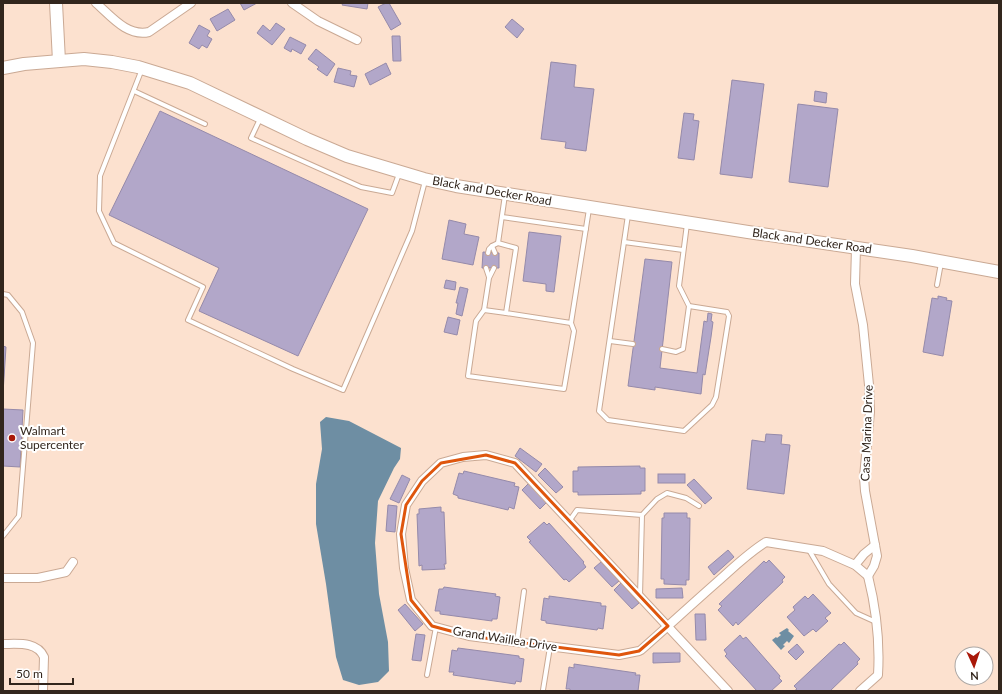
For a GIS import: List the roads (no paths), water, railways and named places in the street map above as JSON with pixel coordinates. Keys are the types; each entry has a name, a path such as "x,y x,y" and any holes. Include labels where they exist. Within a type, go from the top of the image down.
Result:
{"main road":[{"path":"56,3 59,61"},
{"name":"Black and Decker Road","path":"3,68 24,64 84,59 112,62 143,68 190,83 307,139 347,156 426,179 456,186 941,261 999,272"}],"street":[{"path":"96,3 129,31 142,34 149,32 191,3"},
{"path":"292,3 318,21 357,40"},
{"name":"Casa Marina Drive","path":"856,248 855,284 863,325 870,412 869,440 864,477 865,491 877,556 874,566 868,576"},
{"name":"Grand Waillea Drive","path":"728,691 668,626 640,596 570,520 515,463 486,454 463,457 441,464 422,481 406,505 401,534 404,568 411,600 432,626 469,636 619,655 639,651 668,626 754,549 766,542 823,551 855,565 868,576"},
{"path":"855,565 864,554 875,545"},
{"path":"864,554 874,566"},
{"path":"3,578 38,578 66,572 73,562"},
{"path":"860,691 878,675 879,653 876,622 873,596 868,576"},
{"path":"3,644 30,645 42,653 44,657 42,691"}],"lane":[{"path":"143,68 100,176 99,211 114,243 203,287 188,320 293,369 343,390 412,231 426,179"},
{"path":"134,91 205,124"},
{"path":"261,116 251,138 361,187 392,193 400,172"},
{"path":"498,243 505,193"},
{"path":"494,268 489,278 484,310 476,321 468,376 564,389 574,331 571,323 590,207"},
{"path":"628,213 600,411 608,420 684,431 712,405 716,397 729,316 727,312 690,306"},
{"path":"502,217 586,229"},
{"path":"662,349 676,352 683,349 690,306 679,286 687,222"},
{"path":"624,242 683,250"},
{"path":"488,253 492,246 498,243 516,248 506,313"},
{"path":"492,246 495,253"},
{"path":"937,285 941,261"},
{"path":"486,268 489,278"},
{"path":"3,294 8,295 22,312 33,343 19,516 3,536"},
{"path":"484,310 571,323"},
{"path":"610,341 633,344"},
{"path":"640,596 642,515 657,499 668,493 686,498 699,506"},
{"path":"570,520 577,510 642,515"},
{"path":"808,549 828,584 856,614 876,622"},
{"path":"516,642 524,592"},
{"path":"427,675 436,627"},
{"path":"543,690 550,647"}],"water":[{"path":"326,417 349,421 401,448 400,459 378,501 375,543 379,594 388,642 389,671 378,682 359,685 343,680 336,657 316,524 316,484 322,449 320,422"},
{"path":"787,628 789,630 788,631 794,636 789,643 787,641 783,645 785,646 781,650 772,640 781,635 779,633"}],"place":[{"name":"Walmart Supercenter","path":"12,438"}]}
